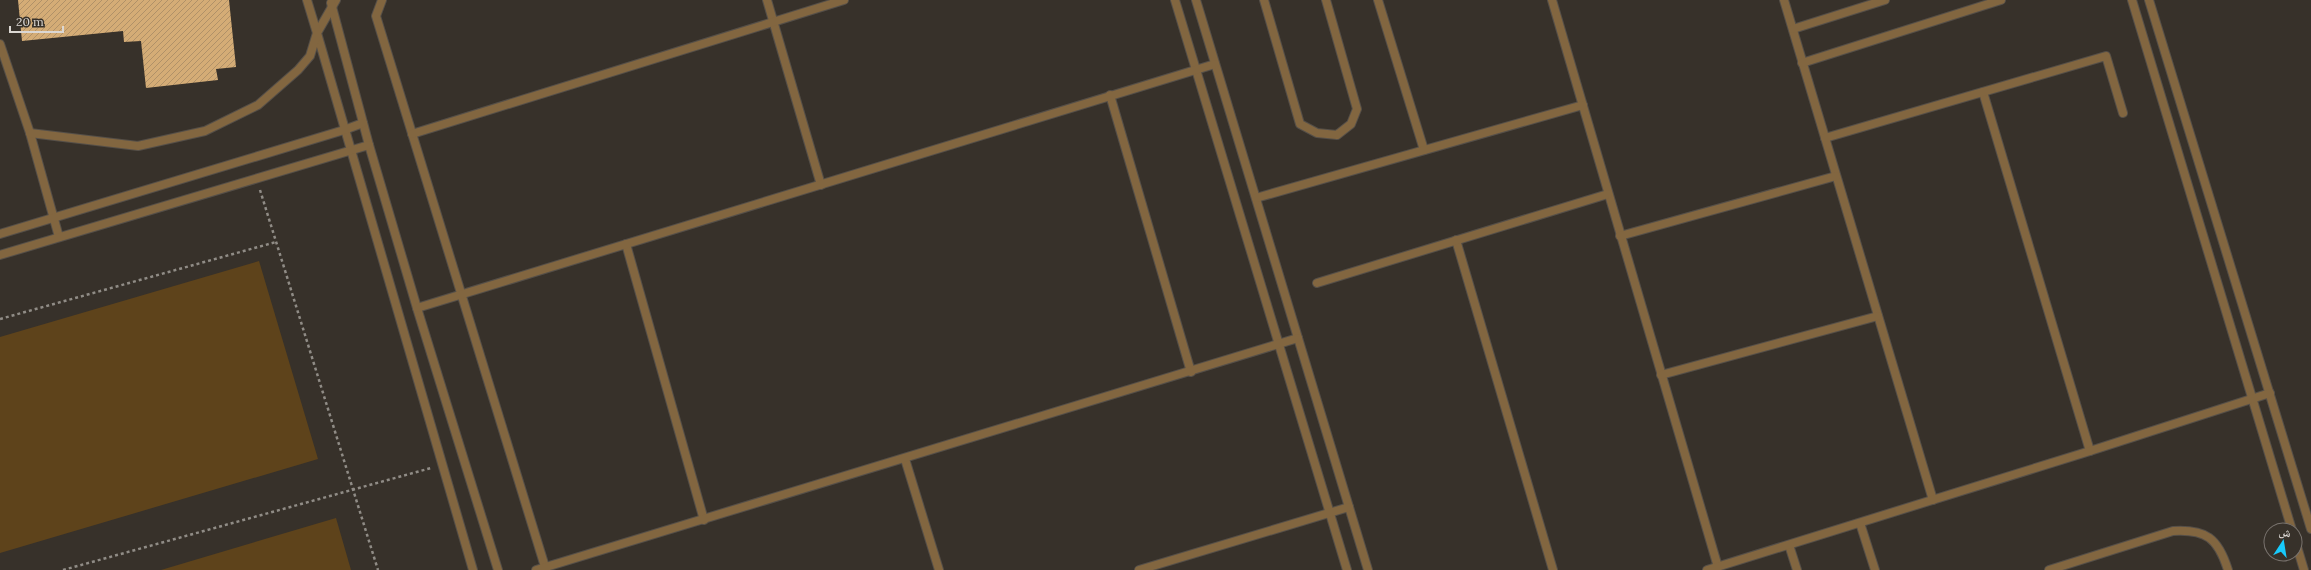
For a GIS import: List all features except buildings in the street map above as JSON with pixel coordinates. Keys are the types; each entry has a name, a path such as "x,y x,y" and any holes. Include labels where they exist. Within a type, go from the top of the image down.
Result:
{"lane":[{"path":"307,0 474,570"},
{"path":"382,0 376,16 545,569"},
{"path":"767,0 821,185"},
{"path":"412,134 844,0"},
{"path":"1175,0 1347,570"},
{"path":"1196,0 1368,570"},
{"path":"1264,0 1300,124 1316,133 1337,135 1351,124 1357,109 1326,0"},
{"path":"1378,0 1424,150"},
{"path":"1552,0 1718,567"},
{"path":"1784,0 1933,500"},
{"path":"1793,29 1885,0"},
{"path":"1802,63 2001,0"},
{"path":"2132,0 2290,522"},
{"path":"2149,0 2311,529"},
{"path":"30,133 138,146 205,131 258,105 298,70 310,56 317,33 332,2"},
{"path":"332,2 369,145 417,308 498,570"},
{"path":"0,44 30,133 59,238"},
{"path":"1825,138 2106,56 2123,114"},
{"path":"417,308 1215,64"},
{"path":"0,76 9,74"},
{"path":"1983,92 1997,133 2090,452"},
{"path":"1110,95 1191,372"},
{"path":"1256,198 1582,105"},
{"path":"0,234 363,123"},
{"path":"0,255 369,145"},
{"path":"1620,236 1836,176"},
{"path":"1317,282 1608,194"},
{"path":"1456,240 1553,570"},
{"path":"626,244 704,520"},
{"path":"1662,375 1878,316"},
{"path":"536,570 545,569 1298,338"},
{"path":"1707,570 2090,452 2270,393"},
{"path":"905,459 938,570"},
{"path":"1139,570 1349,507"},
{"path":"1860,523 1875,570"},
{"path":"2048,570 2173,531 2191,530 2210,536 2223,553 2228,570"},
{"path":"1789,545 1797,570"}],"path":[{"path":"256,178 378,570"},
{"path":"0,320 276,242"},
{"path":"63,570 442,465"}],"shaded area":[{"path":"259,261 318,459 0,553 0,337"},
{"path":"336,518 351,570 161,570"}]}
